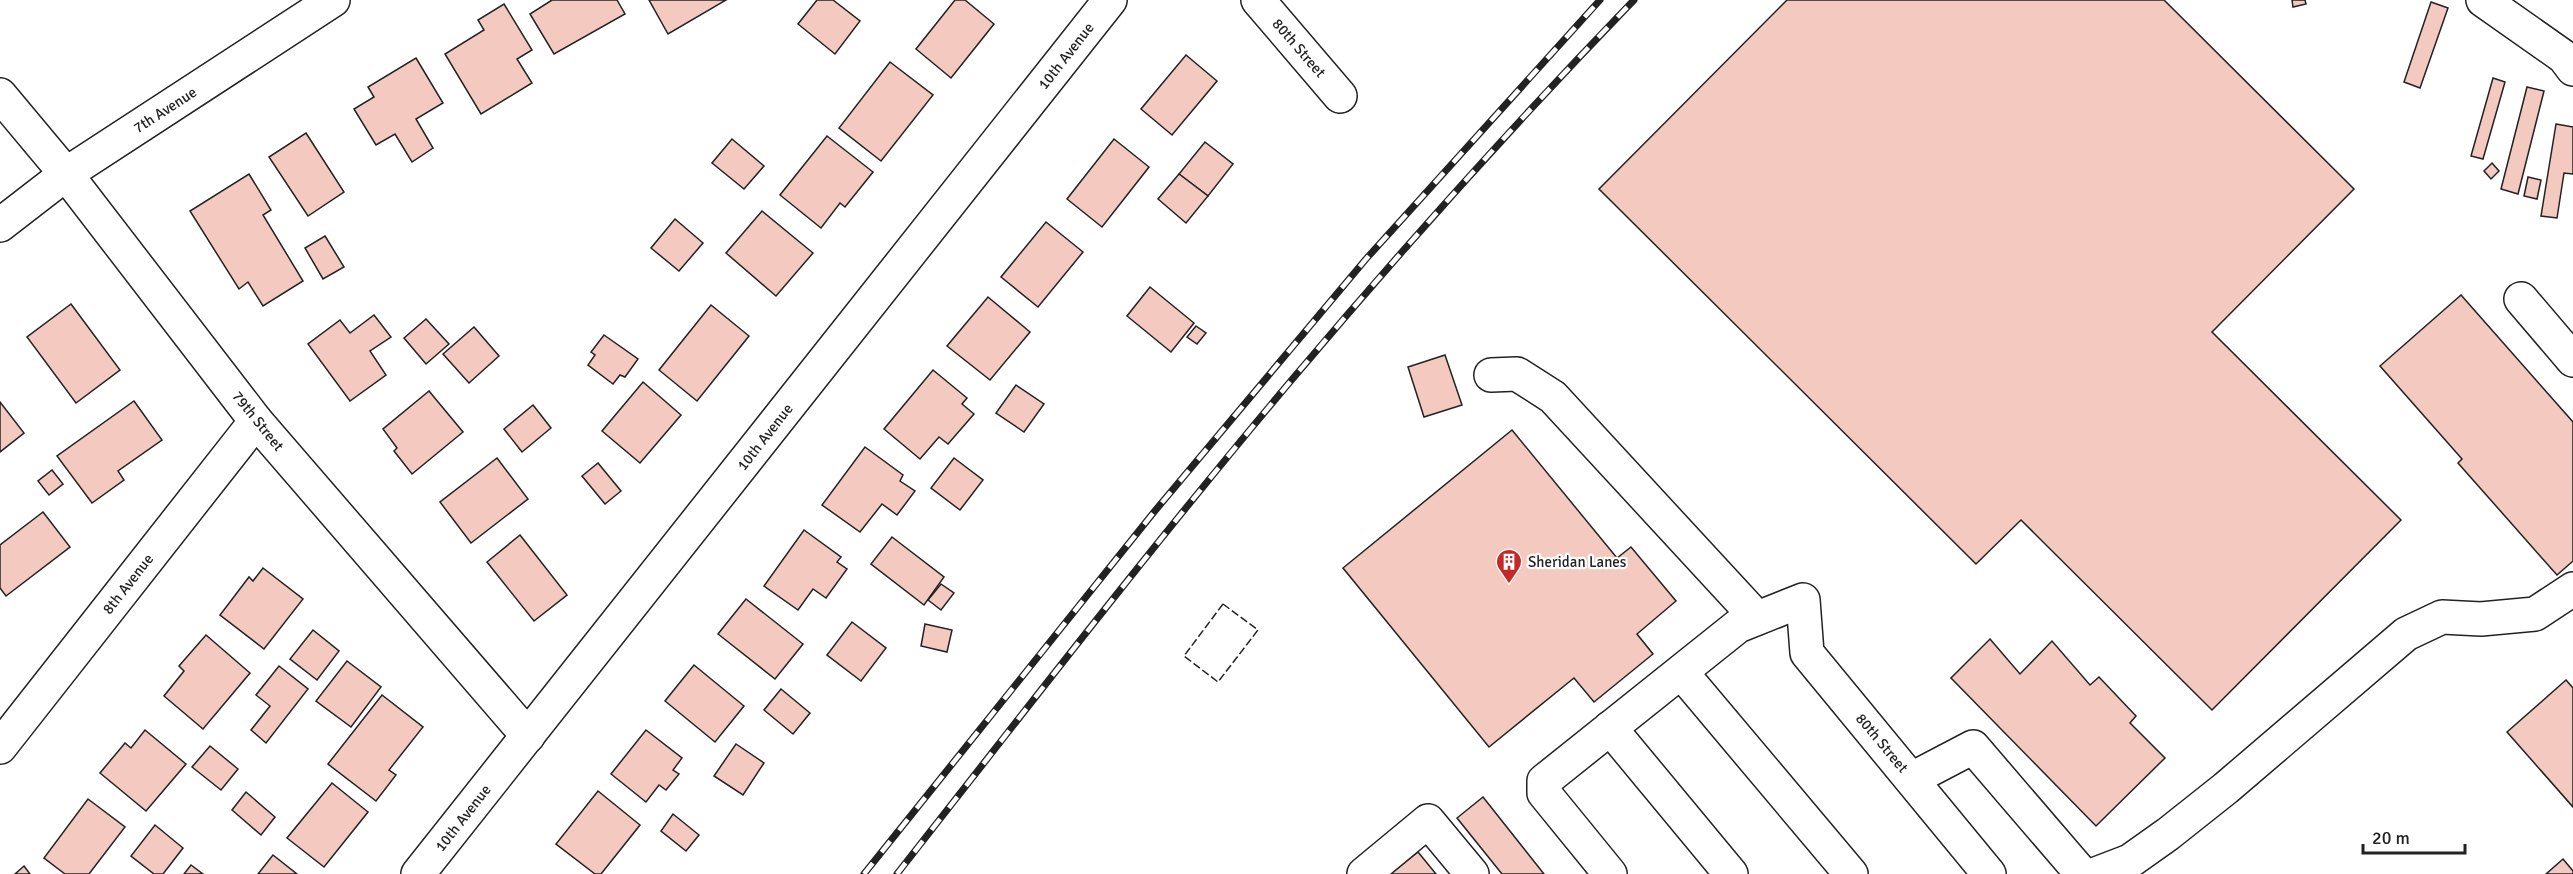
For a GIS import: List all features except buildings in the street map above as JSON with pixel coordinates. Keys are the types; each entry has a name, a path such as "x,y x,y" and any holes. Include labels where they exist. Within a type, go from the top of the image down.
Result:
{"street":[{"name":"7th Avenue","path":"0,225 66,174 333,0"},
{"name":"10th Avenue","path":"418,874 1110,0"},
{"name":"80th Street","path":"1258,0 1340,96"},
{"path":"2484,0 2570,62"},
{"name":"79th Street","path":"0,95 66,174 256,421 528,736"},
{"path":"2521,299 2573,360"},
{"path":"1491,375 1517,374 1553,397 1757,618 1738,626 1544,781 1544,793 1610,874"},
{"name":"8th Avenue","path":"0,747 256,421"},
{"path":"2096,874 2130,861 2168,834 2226,788 2406,634 2442,618 2481,620 2535,614 2573,589"},
{"name":"80th Street","path":"1757,618 1803,600 1807,653 1989,874"},
{"path":"1681,672 1851,874"},
{"path":"1610,728 1731,874"},
{"path":"1912,779 1973,747 2082,874"},
{"path":"1364,874 1428,821 1472,874"}],"railway":[{"path":"864,874 1154,512 1366,259 1600,0"},
{"path":"897,874 1143,561 1295,376 1462,185 1634,0"}],"fence":[{"path":"1223,604 1258,630 1218,682 1184,656 1223,604"}],"place":[{"name":"Sheridan Lanes","path":"1509,585"}]}
